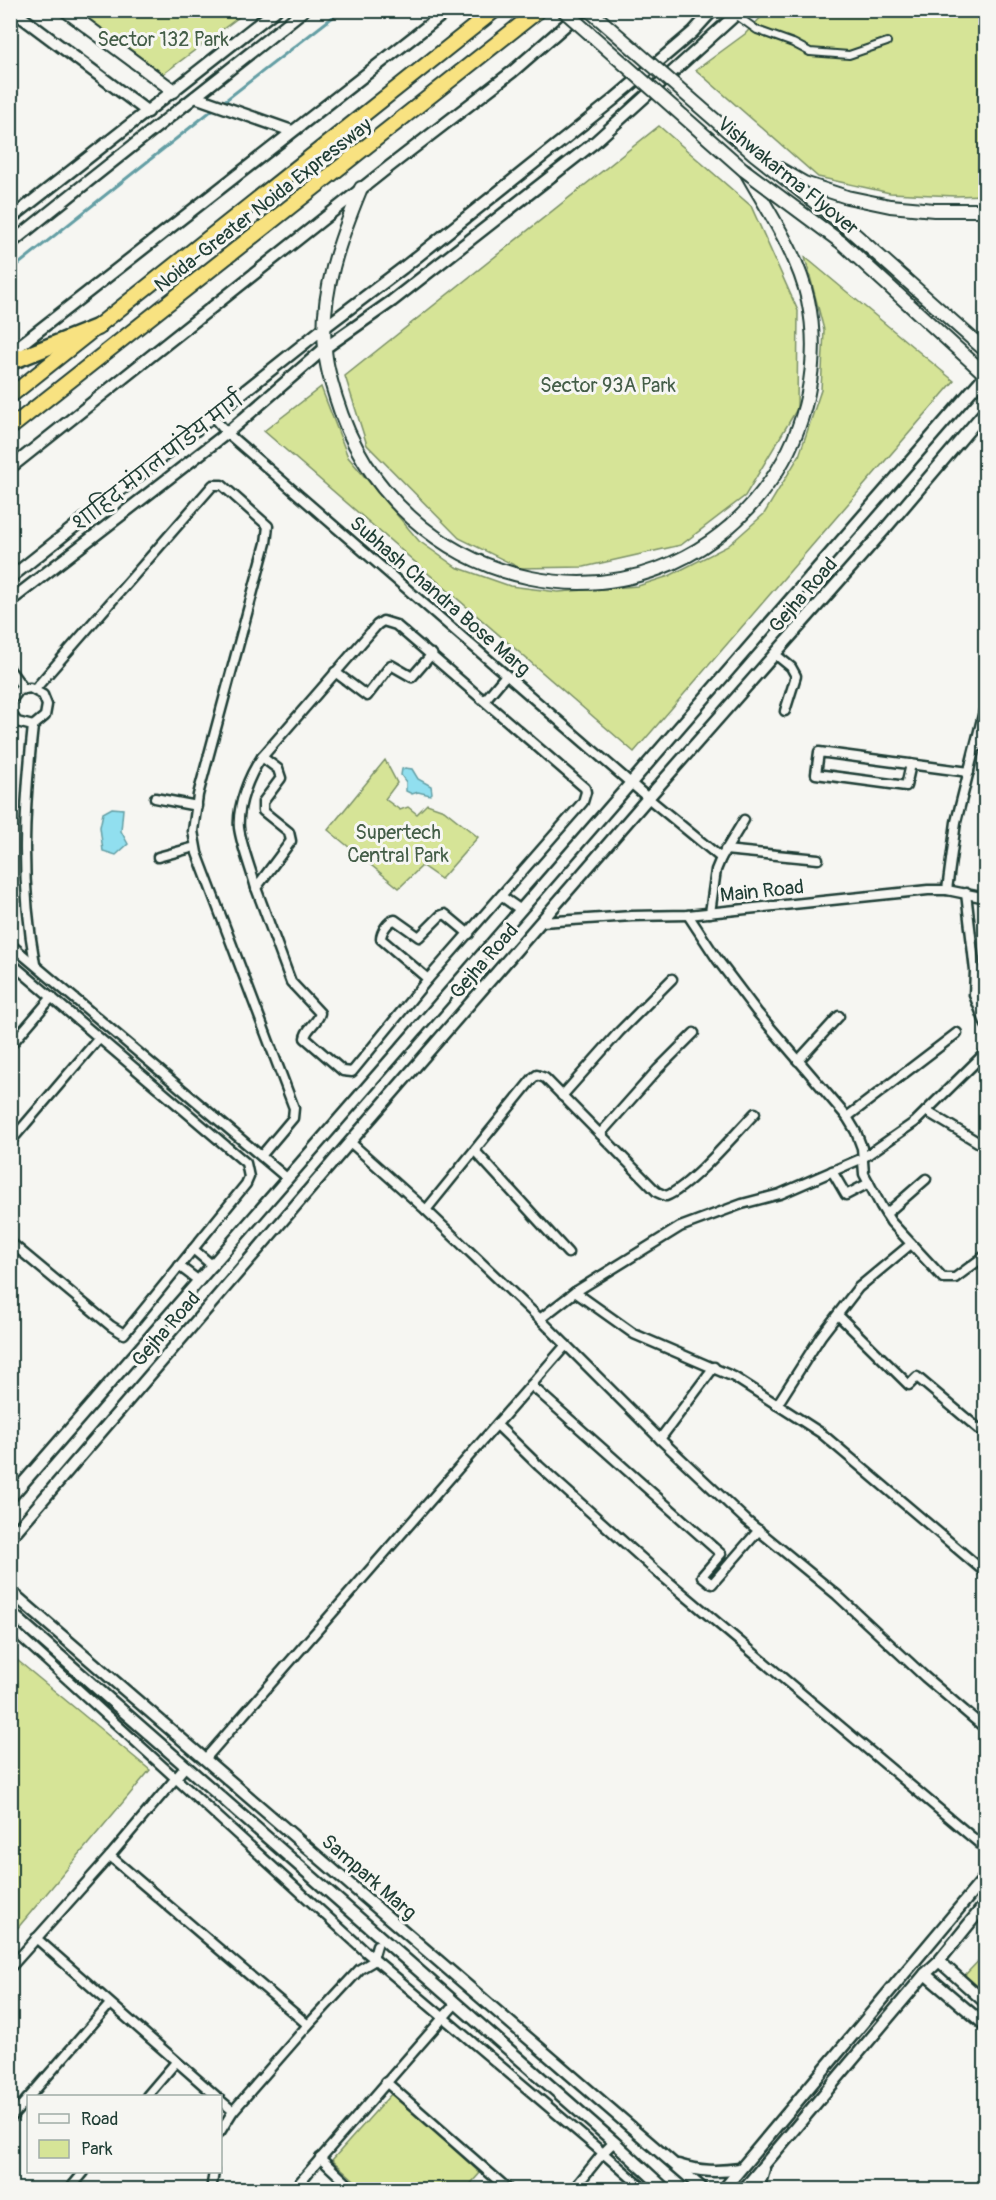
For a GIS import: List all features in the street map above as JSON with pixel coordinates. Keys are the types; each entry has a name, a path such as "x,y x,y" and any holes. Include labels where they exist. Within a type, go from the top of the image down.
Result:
{"highway":[{"name":"Noida-Greater Noida Expressway","path":"10,396 495,10"},
{"name":"Noida-Greater Noida Expressway","path":"10,428 538,10"},
{"path":"10,362 98,327"}],"main road":[{"path":"65,10 174,91"},
{"name":"Vishwakarma Flyover","path":"563,10 744,170 842,243 985,374"},
{"name":"Vishwakarma Flyover","path":"589,10 754,154 850,230 986,351"},
{"path":"754,154 804,183 846,197 890,207 986,210"},
{"path":"361,188 337,250 326,305 325,327 329,374 344,425 360,458 390,499 437,539 482,564 518,576 559,583 604,582 650,571 687,557 722,533 758,500 784,462 801,423 810,381 812,338 808,300 798,269 744,170"}],"street":[{"path":"12,10 148,112"},
{"path":"10,219 276,10"},
{"path":"10,244 303,10"},
{"path":"10,352 448,10"},
{"path":"10,468 361,188 512,72 583,10"},
{"path":"10,578 604,108 693,32 713,10"},
{"path":"739,13 757,30 810,52 849,55 887,42"},
{"name":"शाहिद मंगल पांडेय मार्ग","path":"10,601 227,433 325,348 392,301 595,142 739,13"},
{"path":"693,32 705,43"},
{"path":"195,97 292,131"},
{"name":"Gejha Road","path":"10,1498 985,374"},
{"name":"Gejha Road","path":"10,1538 350,1142 885,529 986,410"},
{"name":"Subhash Chandra Bose Marg","path":"213,417 227,433 648,798 723,854"},
{"path":"35,689 213,484 222,485 264,522 269,532 196,806 193,831 195,847 294,1108 293,1118 261,1156"},
{"path":"383,621 396,624 585,788 586,792 583,802 428,979 352,1072 343,1071 305,1038 306,1032 319,1019 320,1013 291,982 256,888 239,825 243,803 255,766 335,672 377,625 383,621"},
{"path":"335,672 367,696 391,665 412,677 432,654"},
{"path":"775,654 796,676 785,711"},
{"path":"10,670 24,688"},
{"path":"485,700 506,675"},
{"path":"11,699 24,688 35,689 44,695 47,705 45,716 33,726 24,812 24,870 29,931 35,965"},
{"path":"947,890 956,822 986,703"},
{"path":"12,718 22,725 33,726"},
{"path":"974,751 986,736"},
{"path":"974,751 986,752"},
{"path":"911,764 906,786 816,774 819,752 911,764 969,772"},
{"path":"256,888 291,841 289,832 263,811 263,802 281,778 278,769 261,757"},
{"path":"155,798 196,806"},
{"path":"710,913 713,880 723,854 744,820"},
{"path":"158,857 195,847"},
{"path":"723,854 818,859"},
{"name":"Main Road","path":"542,922 688,915 947,890 986,898"},
{"path":"966,894 975,971 974,995 986,1025"},
{"path":"501,896 521,910"},
{"path":"428,979 381,939 381,934 390,921 395,920 419,937 440,916 445,914 469,934"},
{"path":"688,915 746,997 847,1117 859,1140 863,1169 869,1184 886,1214 911,1244 936,1272 943,1278 949,1279 959,1276 986,1255"},
{"path":"10,944 288,1179"},
{"path":"10,962 248,1167 249,1177 246,1184 124,1334 10,1242"},
{"path":"562,1096 619,1032 672,979"},
{"path":"10,1046 52,997"},
{"path":"798,1061 839,1016"},
{"path":"600,1134 658,1069 694,1033"},
{"path":"847,1117 957,1033"},
{"path":"10,1142 99,1038"},
{"path":"540,1319 575,1292 680,1227 742,1204 780,1194 863,1158 915,1122 986,1052"},
{"path":"426,1210 533,1078 541,1076 657,1192 666,1196 672,1194 723,1148 755,1113"},
{"path":"926,1111 986,1148"},
{"path":"350,1142 426,1210 540,1319 660,1439 759,1530 837,1595 925,1677 986,1729"},
{"path":"475,1151 568,1253"},
{"path":"832,1172 846,1195 869,1184"},
{"path":"886,1214 926,1179"},
{"path":"777,1404 858,1288 911,1244"},
{"path":"193,1249 213,1266"},
{"path":"179,1266 200,1281"},
{"path":"575,1292 634,1334 734,1377 821,1433 986,1573"},
{"path":"838,1315 909,1385 917,1377 986,1435"},
{"path":"205,1759 566,1345"},
{"path":"660,1439 714,1367"},
{"path":"531,1385 721,1554 702,1576 712,1584 759,1530"},
{"path":"497,1425 539,1467 656,1571 986,1849"},
{"name":"Sampark Marg","path":"10,1592 704,2190"},
{"name":"Sampark Marg","path":"10,1612 186,1766 379,1942 456,2003 666,2190"},
{"path":"10,1627 366,1952 645,2190"},
{"path":"10,1968 110,1856 186,1766"},
{"path":"110,1856 308,2025"},
{"path":"723,2190 984,1880"},
{"path":"743,2190 986,1903"},
{"path":"36,1938 214,2095"},
{"path":"360,1969 362,1956 379,1942"},
{"path":"222,2129 233,2111 308,2025 360,1969 374,1959 379,1942"},
{"path":"939,1961 986,2002"},
{"path":"926,1974 986,2026"},
{"path":"293,2190 456,2003"},
{"path":"31,2095 110,2004"},
{"path":"149,2095 176,2062"},
{"path":"386,2082 509,2190"},
{"path":"10,2119 27,2099"},
{"path":"222,2102 233,2111"},
{"path":"573,2190 614,2142"},
{"path":"320,2158 354,2190"},
{"path":"758,2190 766,2163"},
{"path":"675,2164 697,2171 740,2169"},
{"path":"69,2190 83,2173"},
{"path":"211,2190 214,2173"}],"green space":[{"name":"Sector 132 Park","path":"77,11 247,11 163,74"},
{"path":"767,11 985,11 985,195 890,193 818,177 696,70 745,34"},
{"name":"Sector 93A Park","path":"659,126 751,206 798,311 797,409 745,496 681,545 584,567 520,568 459,538 367,445 345,376"},
{"path":"805,257 954,381 634,752 264,431 321,387 348,457 419,541 456,567 510,586 558,592 638,586 669,576 728,546 764,514 799,456 821,390 824,330"},
{"name":"Supertech Central Park","path":"385,760 397,783 385,799 400,810 408,807 417,814 427,804 444,810 478,837 441,879 422,866 399,888 328,830"},
{"path":"11,1655 150,1770 11,1936"},
{"path":"985,1954 985,1993 965,1975"},
{"path":"392,2093 480,2173 466,2189 364,2189 332,2160"}],"water":[{"path":"402,769 412,769 418,779 431,786 430,795 418,792 412,794 406,791 406,782 401,775"},
{"path":"112,808 123,809 121,831 128,844 116,855 103,851 100,827 103,813"}],"waterway":[{"path":"222,103 342,10"},
{"path":"10,271 216,107"}]}
